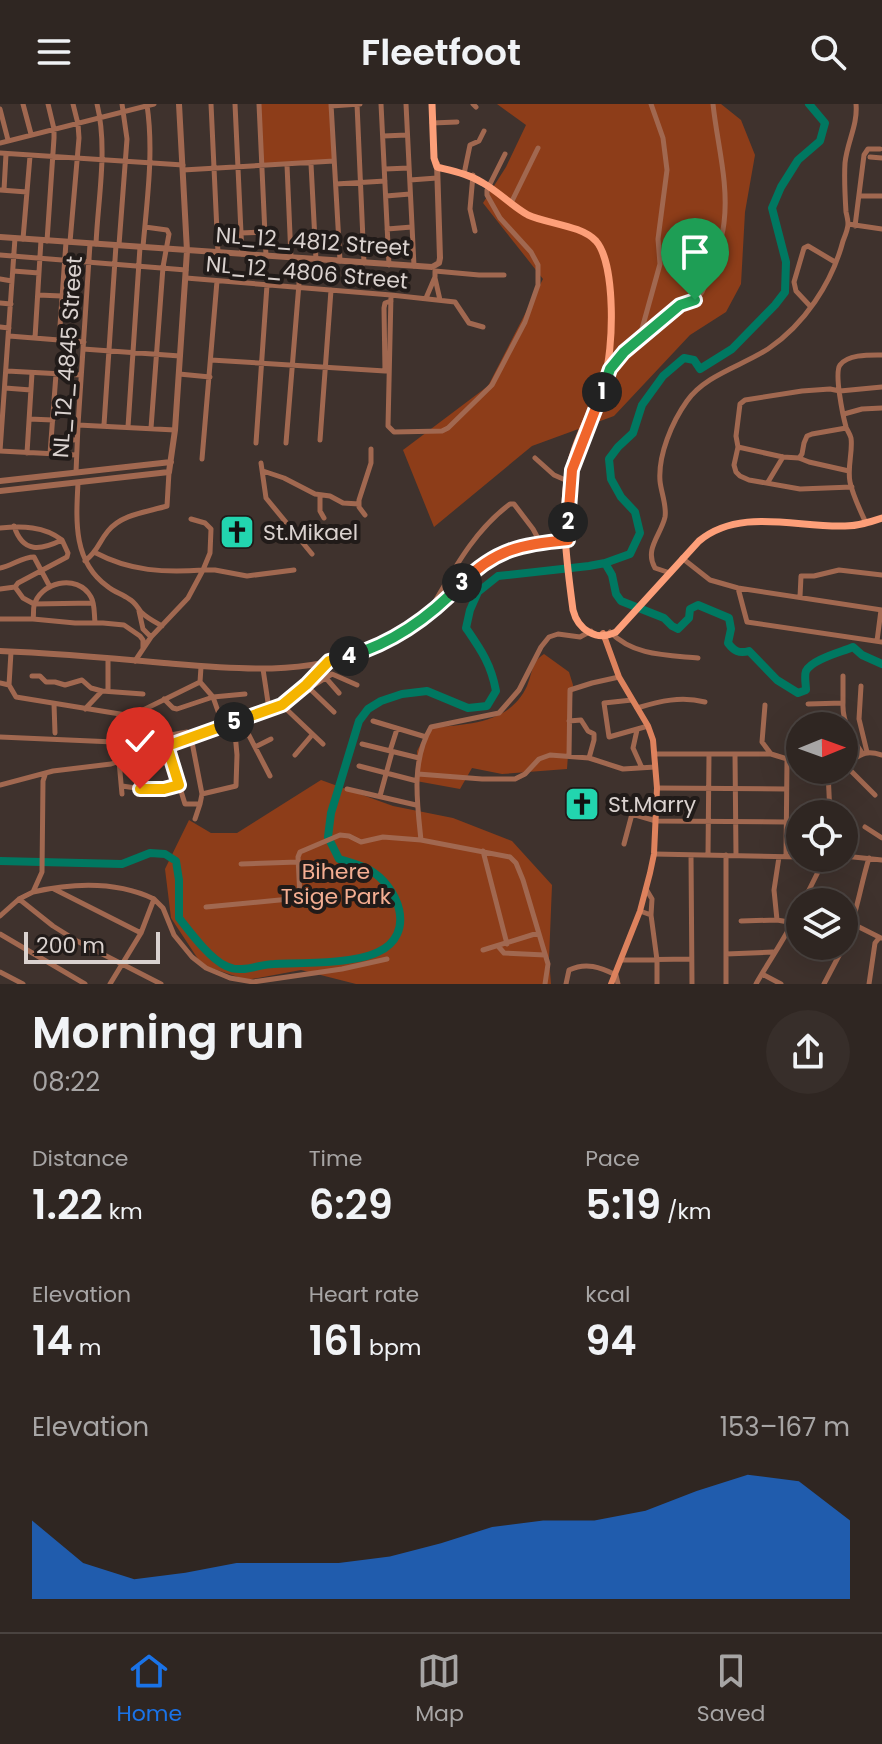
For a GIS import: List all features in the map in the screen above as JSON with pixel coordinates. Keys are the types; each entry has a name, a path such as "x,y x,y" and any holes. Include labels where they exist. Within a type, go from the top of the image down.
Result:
{"main road":[{"path":"433,104 438,164 469,174 534,215 587,231 603,248 609,264 613,292 610,369 569,482"},
{"path":"490,186 533,217 589,235 598,244 607,266 610,288 607,369 574,455 569,482 567,540 571,579 577,616 590,631 607,634 619,626 682,557 715,529 731,524 761,522 849,526 882,516"},
{"path":"607,634 619,677 653,740 657,788 654,854 646,889 611,984"}],"street":[{"path":"23,104 31,134"},
{"path":"35,338 40,258 54,157 54,129 48,104"},
{"path":"59,340 64,260 78,159 78,124 73,104"},
{"name":"NL_12_4845 Street","path":"76,472 89,261 101,160 102,136 97,104"},
{"path":"0,143 78,124 123,107 149,104 150,163 139,266 128,427"},
{"path":"85,561 96,553 109,531 127,517 167,506 187,251 179,104"},
{"path":"211,104 218,253"},
{"path":"235,104 242,254"},
{"path":"259,104 266,256"},
{"path":"340,262 331,105 358,104 364,263"},
{"path":"381,104 389,265"},
{"path":"406,104 414,266"},
{"path":"639,337 660,264 658,243 667,170 663,138 651,104"},
{"path":"610,369 639,337 702,292 724,221 725,178 713,104"},
{"path":"668,572 654,566 651,552 665,516 660,480 664,451 692,394 781,340 811,307 827,281 848,224 846,159 857,117 856,104"},
{"path":"104,425 115,263 126,161 123,107"},
{"path":"0,109 8,140"},
{"path":"434,123 457,122"},
{"path":"475,231 470,212 469,147 479,141 484,131"},
{"path":"383,136 407,135"},
{"path":"512,201 538,148"},
{"path":"855,226 865,151 880,149"},
{"path":"27,192 2,190 3,153 214,168 334,161"},
{"path":"391,298 388,426 396,432 446,430 492,385 525,322 538,285 537,262 503,223 487,195 505,154"},
{"path":"30,156 27,192 14,256 0,451 76,455"},
{"path":"870,157 882,158"},
{"path":"311,164 316,260"},
{"path":"426,298 440,258 438,164"},
{"path":"287,165 291,258"},
{"path":"385,169 409,168"},
{"path":"410,180 437,178"},
{"path":"336,184 385,181"},
{"path":"386,196 410,194"},
{"path":"859,196 882,196"},
{"path":"848,224 882,229"},
{"path":"145,227 169,231 163,267 151,428"},
{"path":"387,229 412,227"},
{"path":"241,233 265,232"},
{"name":"NL_12_4812 Street","path":"0,237 414,266 435,271"},
{"path":"811,307 796,291 794,282 804,248 808,246 836,263"},
{"name":"NL_12_4806 Street","path":"0,255 163,267 217,281 440,300"},
{"path":"286,443 301,259"},
{"path":"13,271 39,273"},
{"path":"435,271 504,275"},
{"path":"435,271 440,300 457,303 469,323 483,327"},
{"path":"0,279 12,281"},
{"path":"202,459 217,281"},
{"path":"256,443 267,285"},
{"path":"320,440 331,290"},
{"path":"38,295 62,296"},
{"path":"211,360 385,371 384,308 391,298"},
{"path":"0,303 11,304"},
{"path":"0,327 9,328"},
{"path":"9,336 59,340 109,351 180,356"},
{"path":"0,353 8,354"},
{"path":"865,521 852,487 849,471 851,441 838,378 841,363 855,357 882,355"},
{"path":"7,371 82,375"},
{"path":"27,453 32,373"},
{"path":"50,454 56,374"},
{"path":"179,374 210,377"},
{"path":"852,487 800,489 749,480 736,472 740,404 742,401 802,391 882,387"},
{"path":"5,388 31,390"},
{"path":"844,414 882,408"},
{"path":"29,419 53,420"},
{"path":"78,425 175,430"},
{"path":"799,458 807,436 846,428"},
{"path":"51,439 77,440"},
{"path":"738,447 849,471"},
{"path":"365,515 359,504 371,463 371,449"},
{"path":"768,482 783,457"},
{"path":"535,458 554,475 569,482"},
{"path":"0,481 171,462"},
{"path":"261,463 266,498 312,554"},
{"path":"263,471 284,478 308,492 330,496 343,503 359,504"},
{"path":"0,491 169,472"},
{"path":"78,483 76,528 90,570 104,585 131,600 139,610 162,626"},
{"path":"320,495 320,511 324,518"},
{"path":"427,616 455,566 480,531 510,504 514,504 540,542"},
{"path":"135,661 151,637 188,598 210,553 211,529 205,523 191,519"},
{"path":"14,526 20,538 31,547 47,547 62,540"},
{"path":"0,528 22,526 52,533 62,540 68,553 67,557 15,587 0,589"},
{"path":"0,651 223,669 263,669 329,661 370,650 427,616 491,558 540,542 567,540"},
{"path":"96,553 151,571 215,570 247,576 294,570"},
{"path":"0,568 31,557 37,560 50,587"},
{"path":"682,557 710,580 738,588 882,610 879,642 747,622 738,588"},
{"path":"800,597 801,576 839,570 882,575"},
{"path":"33,619 34,604 38,598 50,587 63,582 75,583 87,591 93,603 95,622"},
{"path":"15,587 23,598 34,604 93,603"},
{"path":"139,610 143,629 151,637"},
{"path":"0,619 124,625 140,636 143,648"},
{"path":"421,840 416,805 419,758 434,725 499,713 519,690 549,637 558,634 580,637 590,631"},
{"path":"607,634 640,651 698,658"},
{"path":"11,652 9,685 18,699 119,715 139,712 200,682"},
{"path":"85,709 105,691 108,659"},
{"path":"307,686 329,661"},
{"path":"201,667 200,682 213,697 219,714"},
{"path":"263,669 269,709"},
{"path":"0,785 30,776 109,765 167,746 282,705 307,686 335,674 357,685"},
{"path":"32,676 63,685 82,680 91,688 143,694"},
{"path":"843,676 843,715 851,735 864,752 882,755"},
{"path":"325,677 339,693"},
{"path":"569,755 570,690 619,677"},
{"path":"0,686 9,685"},
{"path":"307,686 334,712"},
{"path":"861,686 859,719 864,752"},
{"path":"164,699 177,709 213,697 245,694"},
{"path":"637,708 672,699 705,702"},
{"path":"632,700 604,702 610,737 648,726"},
{"path":"808,704 843,703"},
{"path":"54,704 55,733"},
{"path":"282,705 323,744"},
{"path":"765,705 762,742 771,754"},
{"path":"119,715 119,741"},
{"path":"569,721 581,720 594,734 589,758"},
{"path":"237,721 270,776"},
{"path":"202,794 236,786 237,721"},
{"path":"373,721 426,737"},
{"path":"380,796 397,729"},
{"path":"637,730 633,748 642,768"},
{"path":"0,737 119,741 189,733 202,794 195,819"},
{"path":"295,755 312,735"},
{"path":"255,747 271,739"},
{"path":"362,744 419,758"},
{"path":"167,746 186,805 200,804"},
{"path":"858,756 864,752"},
{"path":"655,754 771,754 786,760"},
{"path":"708,855 709,754"},
{"path":"735,754 736,855"},
{"path":"359,766 418,777 482,779 515,779 525,774 539,759 569,755 613,767 655,767"},
{"path":"119,761 122,794"},
{"path":"33,892 43,866 43,781 46,774"},
{"path":"858,778 875,795"},
{"path":"786,784 786,800"},
{"path":"122,786 164,789 179,785"},
{"path":"657,788 786,789"},
{"path":"347,789 416,805"},
{"path":"624,844 632,814 656,821 786,822 774,890 777,920"},
{"path":"865,827 882,838"},
{"path":"206,907 300,898 300,852 335,836 349,836 361,842 383,837 421,840 510,857 523,880 549,966 545,984"},
{"path":"483,851 507,944"},
{"path":"654,854 786,857"},
{"path":"691,855 692,984"},
{"path":"726,855 726,984"},
{"path":"858,857 882,860"},
{"path":"858,893 869,858"},
{"path":"241,864 298,862"},
{"path":"39,878 51,889 141,933"},
{"path":"0,916 19,899 33,892 63,886 96,885 141,893 154,899 163,908 179,943 192,957 206,968 230,978 248,982 284,981 387,959"},
{"path":"646,889 652,899 657,984"},
{"path":"19,899 65,933 161,984"},
{"path":"110,984 141,933 154,899"},
{"path":"640,911 651,915"},
{"path":"741,921 786,922"},
{"path":"858,927 881,938 875,943 869,984"},
{"path":"483,950 538,933"},
{"path":"0,934 85,984"},
{"path":"756,984 786,937"},
{"path":"498,946 504,953 545,955"},
{"path":"726,954 774,952"},
{"path":"622,960 691,959"},
{"path":"824,984 837,960"},
{"path":"566,984 569,970 582,965 599,967 616,975 618,984"},
{"path":"0,972 23,984"},
{"path":"762,974 781,984"}],"green space":[{"path":"258,104 331,104 334,161 262,166"},
{"path":"497,104 721,104 741,120 755,155 745,212 741,284 726,312 690,335 614,416 532,446 434,527 403,450 488,386 543,279 483,203 506,167 526,125"},
{"path":"544,654 569,672 573,685 567,769 502,774 472,768 460,789 416,781 417,751 429,728 485,720 509,708 519,699 535,664"},
{"name":"Bihere Tsige Park","path":"321,780 393,806 453,818 512,841 552,885 551,984 356,984 301,970 247,980 202,965 171,918 165,869 189,820 211,833 237,833"}],"waterway":[{"path":"0,861 122,864 150,853 165,854 176,861 179,918 207,951 220,963 232,968 355,959 378,952 390,944 400,922 395,898 379,877 368,869 339,859 328,837 331,813 359,721 368,709 381,701 427,691 468,708 487,706 496,691 494,681 485,658 466,628 478,592 498,576 589,566 630,554 640,533 635,512 621,497 611,479 609,459 633,433 642,405 663,376 684,358 694,360 700,369 732,349 785,292 786,262 772,208 798,160 820,141 825,123 809,104"},
{"path":"605,563 621,601 664,618 678,629 689,618 690,609 698,605 729,618 730,646 740,652 749,651 777,680 798,693 806,690 805,673 809,667 853,647 882,664"}],"place":[{"name":"St.Mikael","path":"237,532"},
{"name":"St.Marry","path":"582,804"}],"route":[{"path":"140,789 164,789 179,785 167,746 282,705 329,661 370,650 427,616 491,558 525,545 568,540 572,470 610,369 639,337 680,305 695,300"}]}
